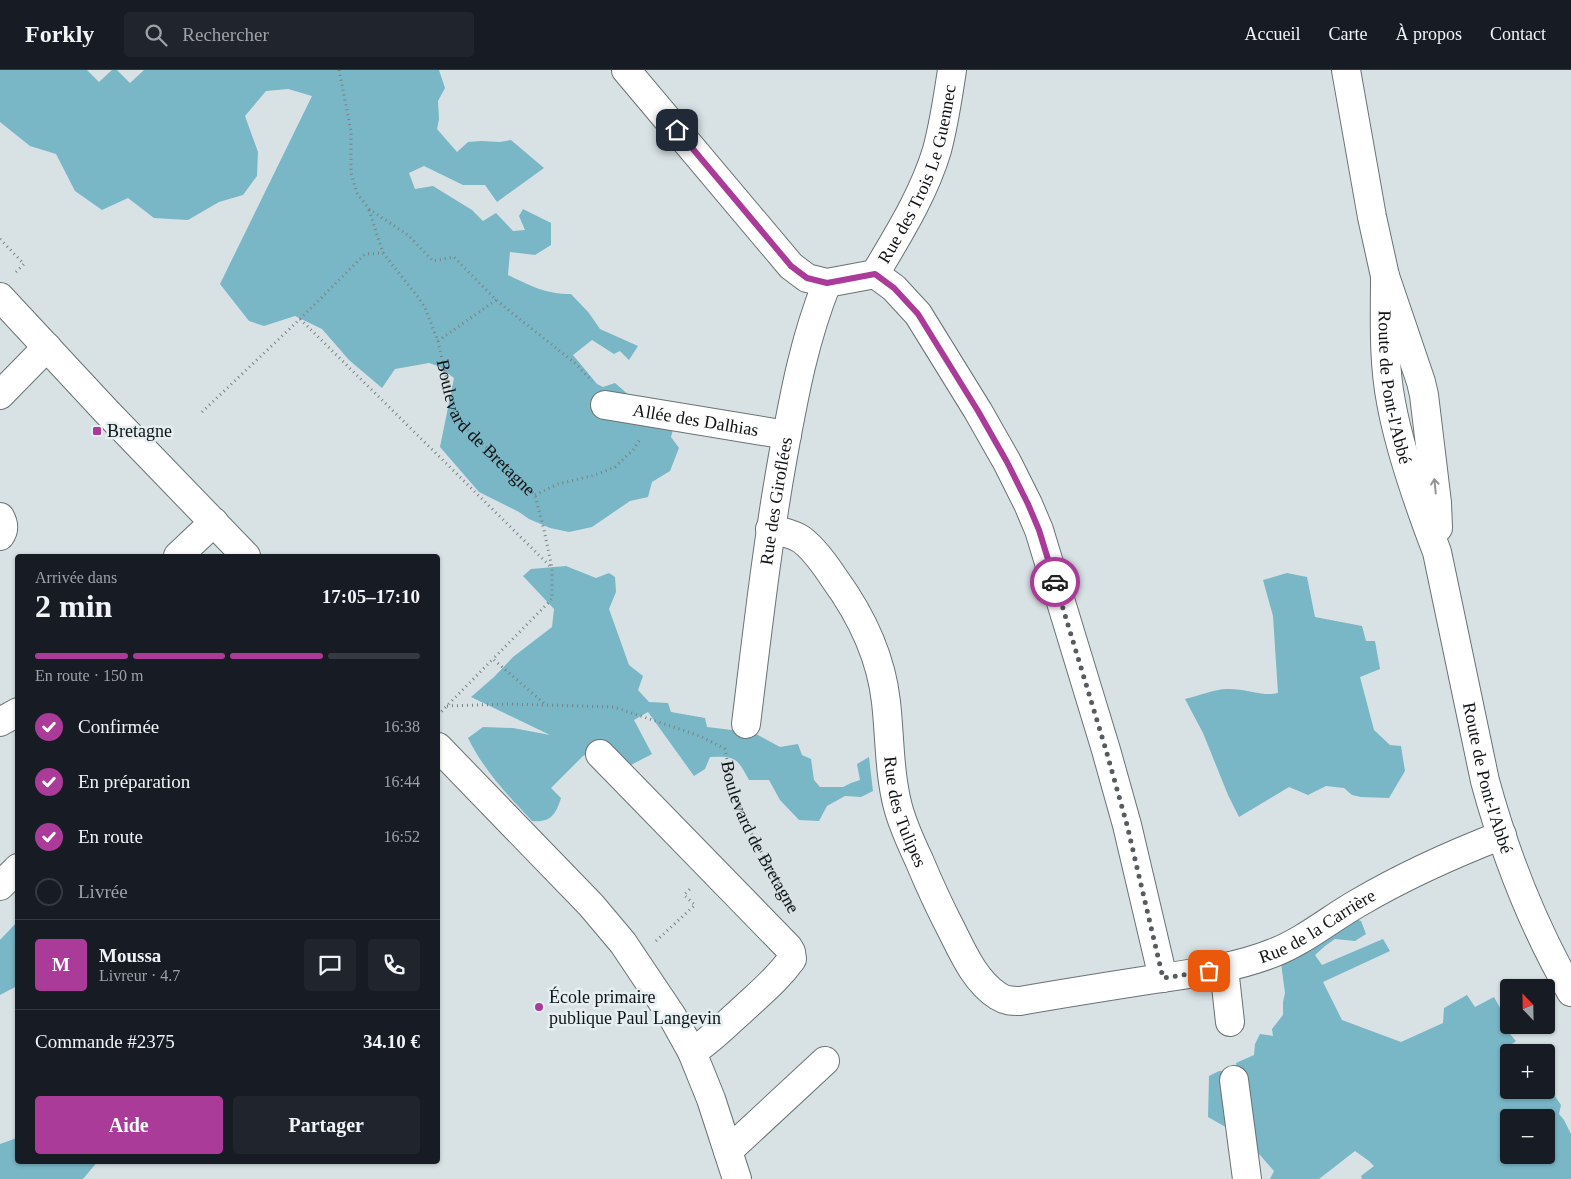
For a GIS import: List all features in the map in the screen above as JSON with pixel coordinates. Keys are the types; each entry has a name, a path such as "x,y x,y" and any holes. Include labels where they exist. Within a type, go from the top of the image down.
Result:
{"street":[{"path":"626,70 791,266 807,278 827,283 875,274 894,288 918,314 978,411 1007,462 1039,530 1127,825 1163,978"},
{"name":"Rue des Trois Le Guennec","path":"875,274 909,215 930,169 942,127 952,70"},
{"name":"Route de Pont-l'Abbé","path":"1346,70 1384,276 1424,395 1437,503 1437,552 1480,757 1492,805 1516,878 1550,953 1571,992"},
{"name":"Rue des Giroflées","path":"746,724 770,529 787,435 804,350 816,310 827,283"},
{"path":"6,286 48,347 244,554"},
{"path":"0,395 48,347"},
{"name":"Allée des Dalhias","path":"605,406 787,435"},
{"path":"0,517 3,523 3,531 0,536"},
{"path":"180,554 214,522"},
{"name":"Rue des Tulipes","path":"770,529 788,533 800,539 830,571 860,618 872,643 884,686 892,776 898,808 932,891 964,955 979,978 998,996 1007,1001 1020,1001 1120,985"},
{"path":"0,722 15,714"},
{"path":"440,749 591,905 623,943 672,1016 692,1052 703,1077 737,1179"},
{"name":"Boulevard de Bretagne","path":"600,754 791,952 792,960 771,984 702,1046 692,1052"},
{"name":"Rue de la Carrière","path":"1120,985 1224,968 1266,956 1291,945 1357,903 1419,871 1502,835"},
{"path":"0,886 15,871"},
{"path":"1224,968 1230,1022"},
{"path":"728,1151 825,1061"},
{"path":"1234,1080 1247,1179"}],"path":[{"path":"339,70 351,131 351,172 357,193 369,209 408,235 433,261 454,257 496,300 576,364 595,384 605,406"},
{"name":"Boulevard de Bretagne","path":"369,209 384,253 418,296 425,308 438,341 453,407 461,423 535,494 552,568 552,599 440,713"},
{"path":"0,240 24,264 6,286"},
{"path":"202,412 300,319 364,254 384,253"},
{"path":"438,341 496,300"},
{"path":"300,319 552,568"},
{"path":"535,494 558,484 595,475 615,467 633,450 657,415"},
{"path":"493,659 546,705"},
{"path":"447,706 546,705"},
{"name":"Boulevard de Bretagne","path":"546,705 614,707 700,736 725,749 735,793 740,806 761,850 796,913"},
{"path":"634,960 695,905 684,895 711,868"}],"shaded area":[{"path":"0,70 87,70 99,82 112,70 117,70 130,83 144,70 439,70 445,88 438,101 439,119 437,129 457,152 468,142 511,140 544,168 497,202 485,185 463,185 424,166 409,173 415,189 433,186 472,210 483,221 496,213 513,231 525,230 519,216 523,209 551,223 551,245 535,255 510,252 508,275 546,291 571,294 589,313 600,329 638,346 629,360 620,351 614,354 592,340 573,355 597,384 603,387 615,383 631,397 675,422 671,437 679,448 670,471 652,482 648,497 630,501 592,527 569,532 550,528 479,492 440,447 454,378 438,366 429,363 395,369 382,388 349,360 322,329 295,316 264,326 249,321 220,284 312,96 288,89 266,91 245,116 258,152 257,176 243,195 219,202 188,220 154,218 128,198 102,210 75,191 56,154 30,146 0,122"},
{"path":"566,566 596,578 609,573 615,577 616,592 609,609 629,665 643,676 638,690 649,702 668,703 671,712 705,718 707,727 732,730 738,727 780,747 798,744 802,755 811,759 814,780 820,787 843,787 860,780 857,764 869,757 873,791 861,797 845,796 827,806 819,821 799,820 780,800 769,780 749,780 742,767 731,758 710,757 705,769 694,776 648,712 634,720 652,754 627,767 589,753 583,756 551,788 561,798 555,813 548,819 532,821 489,772 468,738 483,727 513,728 550,735 471,697 513,657 552,627 554,609 523,576 531,569"},
{"path":"1287,573 1307,577 1315,617 1362,626 1366,641 1375,641 1380,669 1360,677 1374,730 1390,745 1401,746 1405,771 1389,798 1361,797 1352,795 1344,788 1326,786 1308,795 1289,787 1239,817 1203,733 1185,699 1222,689 1266,694 1278,693 1273,616 1263,580"},
{"path":"1353,918 1361,921 1366,934 1355,941 1335,939 1325,946 1315,955 1322,965 1383,939 1390,951 1323,982 1342,1020 1401,1042 1443,1023 1444,1008 1467,995 1475,1007 1494,997 1500,1008 1500,1034 1510,1034 1516,1041 1512,1044 1500,1044 1500,1099 1555,1099 1555,1096 1561,1105 1559,1114 1571,1134 1571,1179 1362,1179 1361,1176 1374,1166 1355,1151 1319,1179 1270,1179 1274,1171 1245,1138 1208,1117 1209,1076 1219,1071 1237,1071 1236,1063 1254,1055 1255,1044 1260,1034 1273,1036 1272,1029 1283,1015 1285,993 1281,963"},
{"path":"15,924 15,987 0,995 0,940"},
{"path":"15,1139 15,1164 96,1164 83,1179 0,1179 0,1144"}],"way so far":[{"path":"1055,582 1127,825 1163,978 1209,971"}],"place":[{"name":"Bretagne","path":"97,431"},
{"name":"École primaire publique Paul Langevin","path":"539,1007"}],"route":[{"path":"677,130 791,266 800,273 817,282 827,283 875,274 908,301 960,381 1018,483 1039,530 1055,582"}]}
